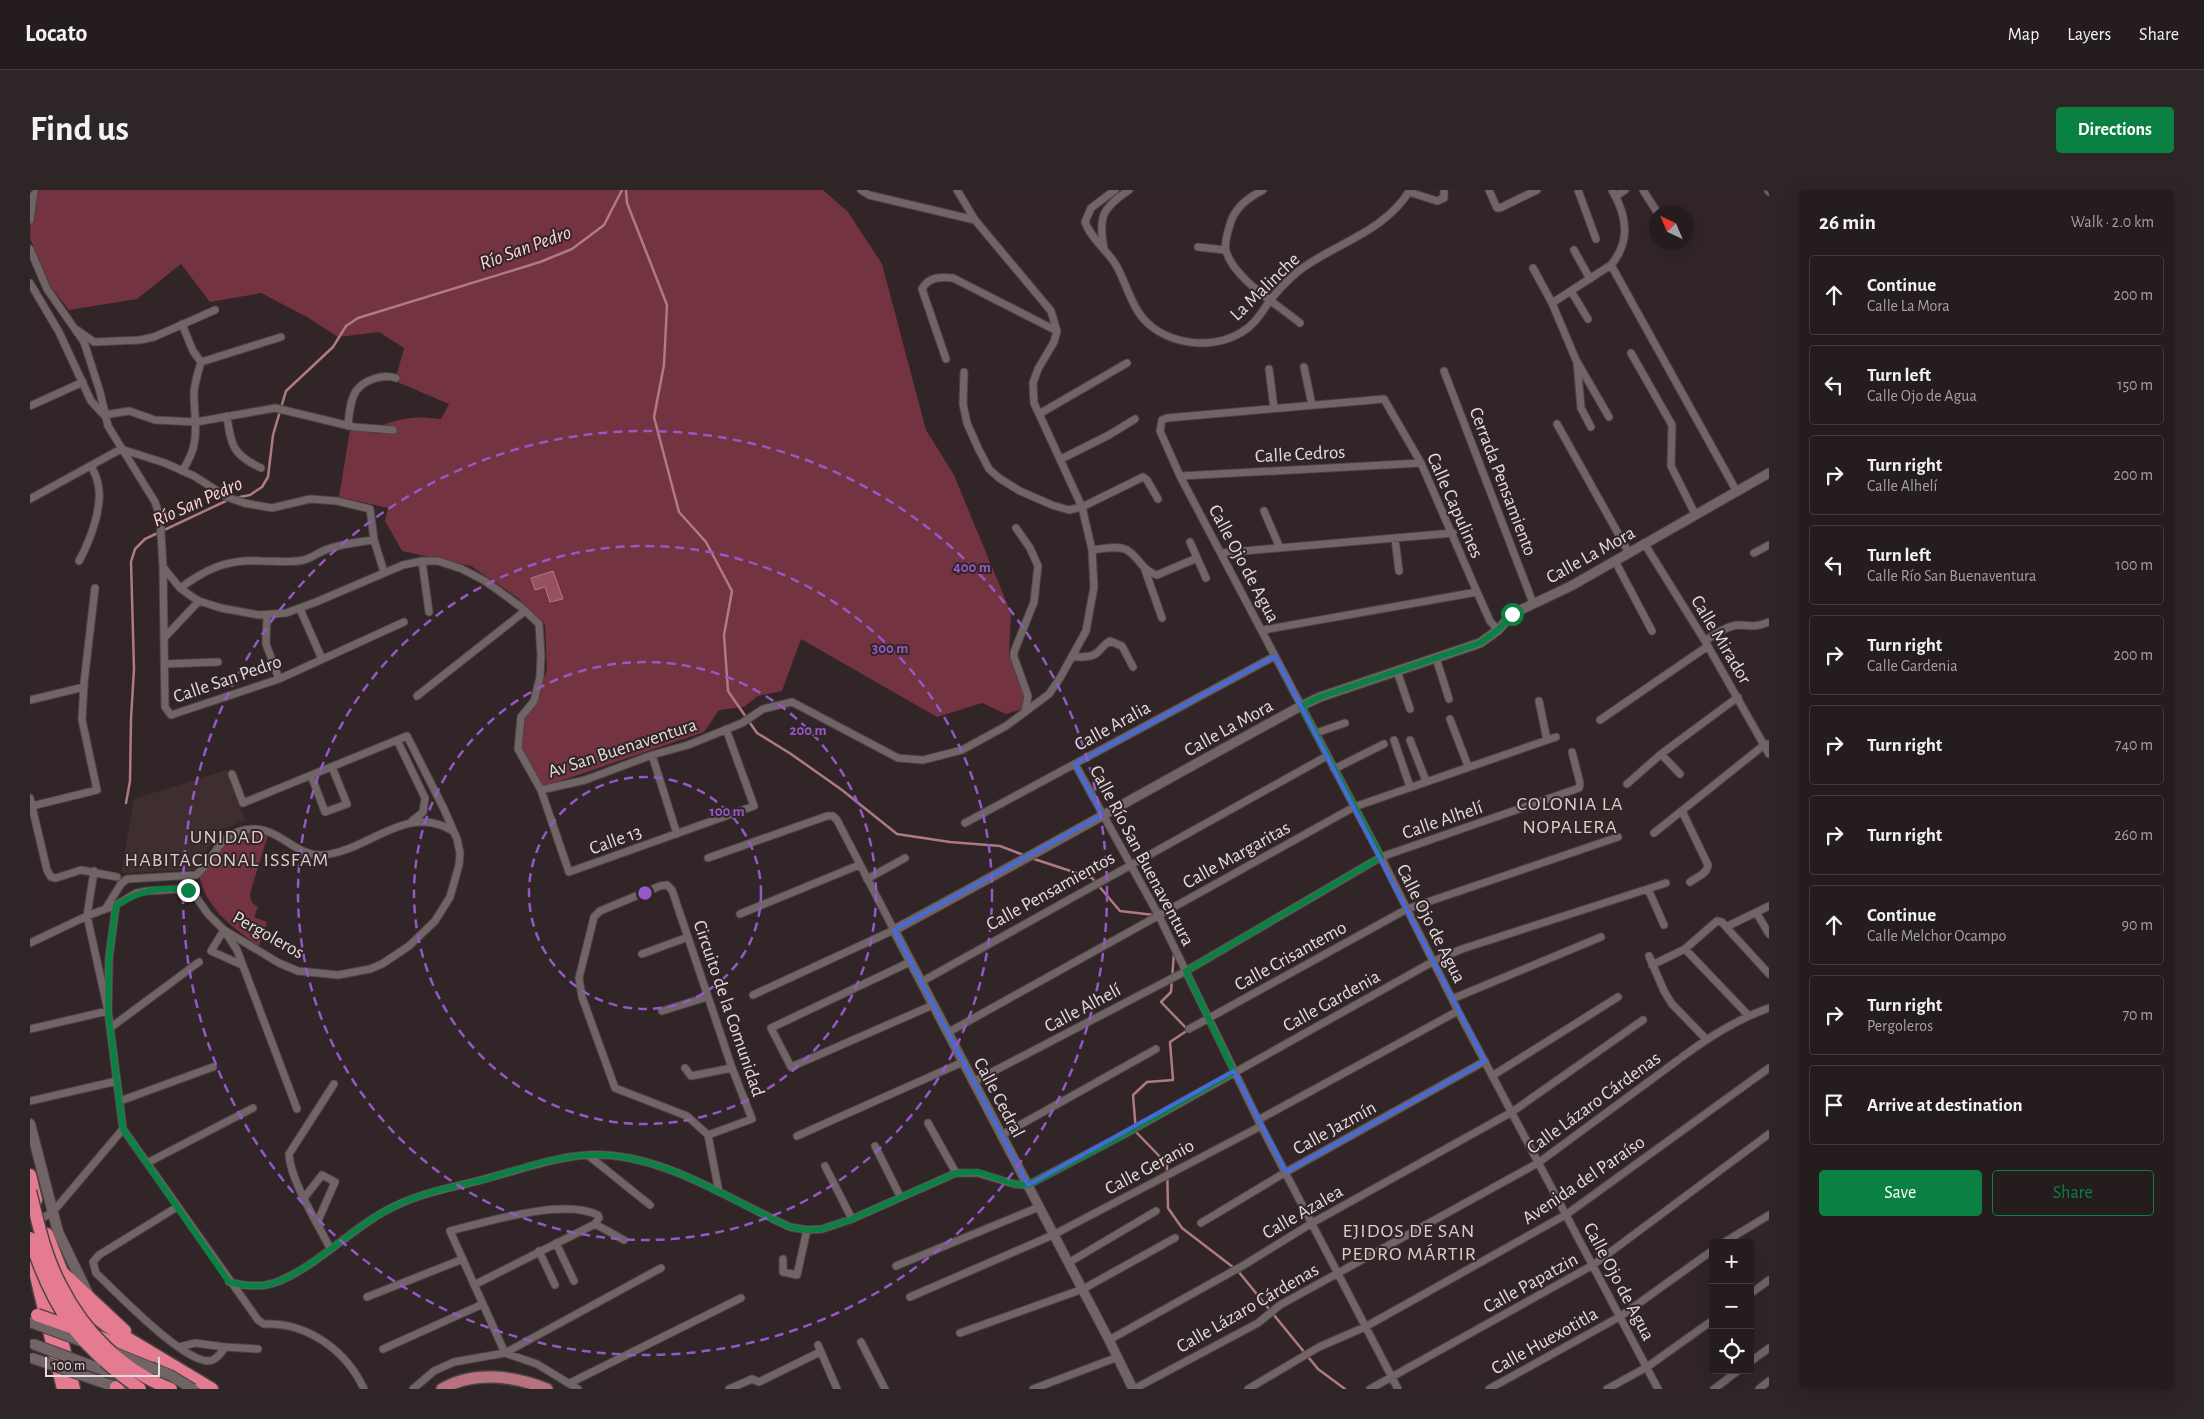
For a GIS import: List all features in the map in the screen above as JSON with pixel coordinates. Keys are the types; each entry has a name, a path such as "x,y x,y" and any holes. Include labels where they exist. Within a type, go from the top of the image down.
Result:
{"highway":[{"path":"30,1175 74,1389"},
{"path":"30,1191 53,1268 60,1286 77,1313 117,1358 153,1382 171,1389"},
{"path":"38,1221 62,1272 137,1343"},
{"path":"38,1221 53,1270 68,1291 84,1308 107,1326 212,1389"},
{"path":"38,1221 58,1308 98,1357 140,1389"},
{"path":"30,1251 63,1389"},
{"path":"32,1316 97,1336 147,1357 162,1360"}],"main road":[{"path":"30,1124 38,1221"},
{"path":"32,1316 170,1374 193,1389"},
{"path":"32,1344 157,1389"},
{"path":"31,1358 119,1388"},
{"path":"84,1376 96,1389"},
{"path":"442,1389 450,1384 472,1378 501,1376 530,1382 547,1389"}],"street":[{"path":"30,220 34,190"},
{"path":"861,190 870,195 975,220"},
{"path":"957,190 975,220 1051,311 1057,332 1054,342 1038,369 1033,383 1034,402 1082,507 1092,550 1094,587 1086,631 1073,657 1049,694 1025,712"},
{"name":"La Malinche","path":"1114,190 1091,208 1085,222 1088,230 1115,263 1140,314 1151,326 1168,337 1186,342 1208,342 1227,339 1242,332 1258,319 1271,299 1302,268 1329,251 1369,231 1383,220 1410,191"},
{"path":"1104,250 1101,233 1104,214 1115,200 1129,190"},
{"path":"1263,190 1242,202 1234,213 1226,238 1225,250 1242,277 1300,323"},
{"path":"1410,191 1437,201 1444,198 1444,190"},
{"path":"1489,190 1498,208 1537,190"},
{"path":"1578,190 1596,239"},
{"path":"1552,303 1611,266 1619,256 1625,241 1625,223 1614,193 1625,190"},
{"path":"1643,190 1653,205"},
{"path":"1198,247 1225,250"},
{"path":"30,249 47,289 84,342 103,402 104,415 108,426 155,502 160,517 163,567"},
{"path":"1574,250 1590,279"},
{"path":"1611,266 1737,492"},
{"path":"1533,268 1552,303 1576,360 1609,417"},
{"path":"946,359 922,289 930,280 938,277 953,278 1057,332"},
{"path":"30,283 58,332 91,401 104,415"},
{"path":"1571,291 1588,319"},
{"path":"71,325 94,342 102,343 154,337 216,310"},
{"path":"182,324 193,350 201,362 194,390 195,447 190,460 182,471"},
{"path":"201,362 281,337"},
{"path":"1630,353 1672,425 1671,466 1695,514"},
{"path":"1576,360 1581,408 1591,426"},
{"path":"1039,414 1127,363"},
{"path":"1269,369 1274,408 1312,405 1304,367"},
{"name":"Cerrada Pensamiento","path":"1444,371 1533,603"},
{"path":"964,372 963,404 967,423 989,469 998,478 1052,505 1069,510 1082,507 1143,478 1147,480 1158,500"},
{"path":"348,426 351,405 356,390 372,378 390,376 396,378"},
{"path":"30,406 83,382"},
{"name":"Calle Capulines","path":"1312,405 1384,399 1421,463 1490,621 1498,630"},
{"path":"104,415 129,411 155,420 196,422 275,408 286,409 348,426 393,430"},
{"name":"Calle Ojo de Agua","path":"1274,408 1167,418 1162,420 1160,431 1180,476 1263,630 1381,857 1458,1011 1658,1389"},
{"path":"227,416 230,442 236,453 261,468"},
{"path":"1061,459 1109,435 1135,419"},
{"path":"1557,424 1629,553"},
{"path":"30,499 121,449 182,471 227,496 244,502 272,508 310,499 338,502 370,509 374,540 384,572"},
{"name":"Calle Cedros","path":"1180,476 1421,463"},
{"path":"79,561 90,541 99,498 98,482 91,466"},
{"name":"Calle La Mora","path":"894,930 1301,706 1320,697 1480,643 1498,630 1512,614 1571,586 1769,473"},
{"path":"1264,511 1280,548"},
{"path":"1016,528 1030,548 1038,566 1034,602 1014,652 1014,657 1028,696 1025,712"},
{"path":"1221,553 1395,540 1453,533"},
{"path":"180,588 202,572 225,562 304,560 325,550 351,542 374,540"},
{"path":"1395,540 1399,571"},
{"path":"1190,542 1206,578"},
{"name":"Calle Mirador","path":"1644,543 1738,696 1766,745 1769,754"},
{"path":"1754,553 1769,545"},
{"path":"1092,550 1116,548 1127,550 1144,570 1162,618"},
{"path":"1144,570 1157,575 1197,558"},
{"path":"422,561 429,612"},
{"name":"Av San Buenaventura","path":"163,567 180,588 199,602 221,608 267,615 300,609 403,565 422,561 438,562 462,569 507,596 539,624 540,677 534,701 521,717 518,749 541,790 585,780 652,755 688,745 742,722 763,709 792,702 898,758 923,760 962,750 1006,726 1025,712"},
{"path":"1615,561 1652,631"},
{"name":"Calle San Pedro","path":"163,567 165,707 171,715 279,679 404,622"},
{"path":"32,806 97,790 82,720 95,588"},
{"path":"1263,630 1477,592"},
{"path":"164,638 199,602"},
{"path":"300,609 322,660"},
{"path":"417,696 525,611"},
{"path":"267,615 266,644 279,679"},
{"path":"1600,720 1706,644 1722,630 1737,625 1759,626 1769,622"},
{"path":"1073,657 1089,656 1096,653 1104,644 1110,641 1122,646 1134,667"},
{"name":"Calle Aralia","path":"965,823 1275,656"},
{"path":"1436,658 1449,699"},
{"path":"164,664 218,662"},
{"path":"1397,672 1410,709"},
{"path":"30,700 84,687"},
{"path":"1627,784 1661,754 1738,696"},
{"path":"1539,701 1548,740"},
{"path":"1450,719 1468,766"},
{"path":"1316,733 1345,723"},
{"name":"Calle 13","path":"541,790 568,872 754,806 726,729"},
{"name":"Pergoleros","path":"30,943 87,916 116,905 136,894 147,891 188,890 194,894 208,914 224,930 278,963 298,972 338,975 370,969 382,964 409,946 424,933 439,915 450,897 457,878 460,859 456,839 444,809 407,736 397,740"},
{"name":"Calle Margaritas","path":"947,1033 1354,807 1556,736"},
{"path":"106,909 121,884 128,879 196,875 225,838 246,830 271,831 303,852 324,855 350,848 409,822 422,812 425,798 397,740 243,803 232,774"},
{"path":"1394,740 1410,787"},
{"path":"1410,740 1426,781"},
{"path":"1334,769 1384,744"},
{"path":"1654,833 1766,745"},
{"name":"Calle Alhelí","path":"973,1082 1179,975 1381,857 1579,788 1580,783 1572,752"},
{"path":"1661,754 1680,774"},
{"path":"652,755 677,834"},
{"name":"Calle Pensamientos","path":"921,982 1083,890 1328,756"},
{"name":"Calle Río San Buenaventura","path":"1075,764 1186,971 1210,1018 1234,1072 1398,1389"},
{"path":"311,775 325,812 347,804 332,767"},
{"path":"30,798 47,870 51,877 56,878 81,870 118,876"},
{"path":"1682,811 1708,864 1707,870 1690,882"},
{"name":"Calle Cedral","path":"708,858 828,816 833,816 837,820 1134,1389"},
{"path":"409,822 422,820 435,822 453,831"},
{"name":"Calle Crisantemo","path":"1189,1029 1407,909 1618,837"},
{"path":"867,879 905,858"},
{"path":"740,914 859,865"},
{"path":"94,871 87,916 108,1011 123,1129 229,1282 258,1320 264,1324 281,1324 295,1327 330,1344 346,1361 364,1389"},
{"name":"Calle Gardenia","path":"1028,1185 1123,1135 1434,961 1462,949 1666,883"},
{"name":"Circuito de la Comunidad","path":"667,885 672,890 688,937 707,997 752,1120 708,1135 688,1116 615,1088 582,997 579,978 594,916 600,911 660,886 667,885"},
{"path":"1648,889 1664,925"},
{"path":"108,1011 109,958 116,905"},
{"path":"1726,927 1769,906"},
{"path":"1756,912 1769,934"},
{"path":"1652,964 1685,949 1717,921 1722,922 1769,974"},
{"path":"242,965 211,952 224,930 237,950 297,1109"},
{"path":"753,995 894,930"},
{"path":"642,954 688,937"},
{"path":"1452,999 1601,937"},
{"path":"1685,949 1748,1016"},
{"path":"1649,956 1660,986 1672,1004 1706,1039"},
{"path":"110,1028 199,962"},
{"path":"910,962 771,1028 791,1067 933,1005"},
{"path":"662,1011 707,997"},
{"path":"1492,1076 1618,997"},
{"name":"Calle Lázaro Cárdenas","path":"1134,1389 1258,1323 1280,1305 1538,1163 1706,1039 1748,1016 1769,1008"},
{"path":"30,1029 108,1011"},
{"name":"Calle Geranio","path":"910,1297 1053,1235 1182,1167 1458,1011"},
{"name":"Calle Azalea","path":"1109,1340 1244,1265 1312,1223 1512,1112 1643,1020"},
{"path":"1002,1135 1156,1049"},
{"name":"Calle Jazmín","path":"1200,1223 1286,1172 1485,1061"},
{"path":"796,1136 963,1062"},
{"path":"120,1102 213,1067"},
{"path":"685,1068 691,1076 732,1068"},
{"name":"Avenida del Paraíso","path":"1248,1389 1319,1347 1365,1327 1566,1214 1769,1068"},
{"path":"30,1102 117,1081"},
{"path":"330,1248 304,1198 289,1163 289,1154 334,1084"},
{"path":"147,1163 253,1108"},
{"path":"928,1123 956,1173"},
{"path":"38,1221 123,1129"},
{"path":"708,1135 720,1192"},
{"name":"Calle Papatzin","path":"1370,1389 1593,1265 1768,1138"},
{"path":"875,1146 900,1196"},
{"path":"229,1282 245,1286 272,1284 290,1276 394,1206 425,1194 554,1160 604,1155 672,1170 720,1192 775,1221 790,1227 806,1230 822,1229 852,1219 900,1196 956,1173 978,1172 1014,1184 1028,1185"},
{"path":"589,1156 650,1204"},
{"path":"825,1166 852,1219"},
{"path":"304,1198 322,1175 335,1182 317,1223"},
{"path":"177,1207 99,1255 93,1262 96,1273 166,1338 196,1357 207,1361 213,1360 225,1347"},
{"path":"896,1266 1039,1207"},
{"path":"578,1389 570,1382 537,1364 505,1353 450,1232 514,1215 560,1210 591,1212 598,1215 597,1221"},
{"path":"1068,1263 1156,1211"},
{"path":"1730,1239 1769,1215"},
{"path":"597,1221 624,1240"},
{"path":"474,1285 597,1221"},
{"path":"783,1259 783,1272 797,1275 806,1230"},
{"path":"960,1333 1083,1289 1175,1238"},
{"path":"556,1243 574,1281"},
{"path":"539,1251 555,1285"},
{"name":"Calle Huexotitla","path":"1489,1389 1621,1316 1709,1253"},
{"path":"367,1297 463,1259"},
{"path":"413,1389 434,1371 454,1362 505,1353 661,1268"},
{"path":"1754,1291 1769,1280"},
{"path":"570,1382 741,1298"},
{"path":"383,1349 483,1304"},
{"path":"1607,1389 1647,1367 1709,1323"},
{"path":"861,1342 885,1389"},
{"path":"179,1347 196,1343 258,1349"},
{"path":"729,1389 752,1378 759,1382 819,1348 837,1389"},
{"path":"1754,1359 1769,1348"},
{"path":"1032,1389 1118,1357"},
{"path":"1714,1389 1734,1374"},
{"path":"1759,1389 1769,1381"}],"highlighted area":[{"path":"1275,656 1485,1061 1286,1172 1234,1071 1028,1185 894,930 1102,815 1075,764"}],"shaded area":[{"path":"32,190 823,190 848,212 882,264 926,430 954,475 1011,613 1009,654 1023,682 1027,698 1022,709 1006,714 982,703 937,717 801,639 782,691 758,696 744,707 719,710 704,732 543,787 522,750 521,721 536,699 547,671 545,625 518,598 471,566 402,551 385,521 388,508 339,497 350,430 381,434 385,424 400,420 419,417 441,419 449,404 395,381 404,348 379,332 338,337 307,317 261,293 210,302 181,264 137,299 69,310 50,286 30,238"},
{"path":"553,571 563,599 550,602 545,587 535,590 531,578"},
{"path":"227,770 245,820 221,830 194,870 121,873 134,799"},
{"path":"246,831 269,832 250,893 252,901 258,907 254,917 267,922 259,946 239,932 214,907 202,887 199,875 225,839"}],"waterway":[{"name":"Río San Pedro","path":"235,498 250,495 262,487 268,477 273,435 286,391 333,347 346,326 358,318 540,262 572,249 604,225 622,190"},
{"path":"626,190 627,203 667,305 664,365 654,417 679,512 706,542 732,591 724,635 728,691 757,733 842,790 897,834 950,842 1000,846 1026,856"},
{"name":"Río San Pedro","path":"126,803 130,781 134,669 131,562 135,549 145,539 228,500"},
{"path":"1031,858 1092,878 1120,911 1154,915"},
{"path":"1174,953 1171,992 1161,1002 1188,1030 1170,1042 1173,1080 1147,1082 1133,1095 1136,1132 1167,1164 1168,1208 1182,1228 1238,1271 1318,1369 1345,1389"}],"district":[{"name":"COLONIA LA NOPALERA","path":"1570,814"},
{"name":"UNIDAD HABITACIONAL ISSFAM","path":"227,848"},
{"name":"EJIDOS DE SAN PEDRO MÁRTIR","path":"1409,1242"}],"route":[{"path":"188,890 147,891 136,894 116,905 109,958 108,1011 123,1129 229,1282 245,1286 258,1286 272,1284 290,1276 366,1223 394,1206 425,1194 554,1160 589,1156 604,1155 672,1170 790,1227 806,1230 822,1229 852,1219 900,1196 956,1173 978,1172 1014,1184 1028,1185 1123,1135 1234,1072 1210,1018 1186,971 1381,857 1301,706 1320,697 1480,643 1490,638 1512,614"}]}
